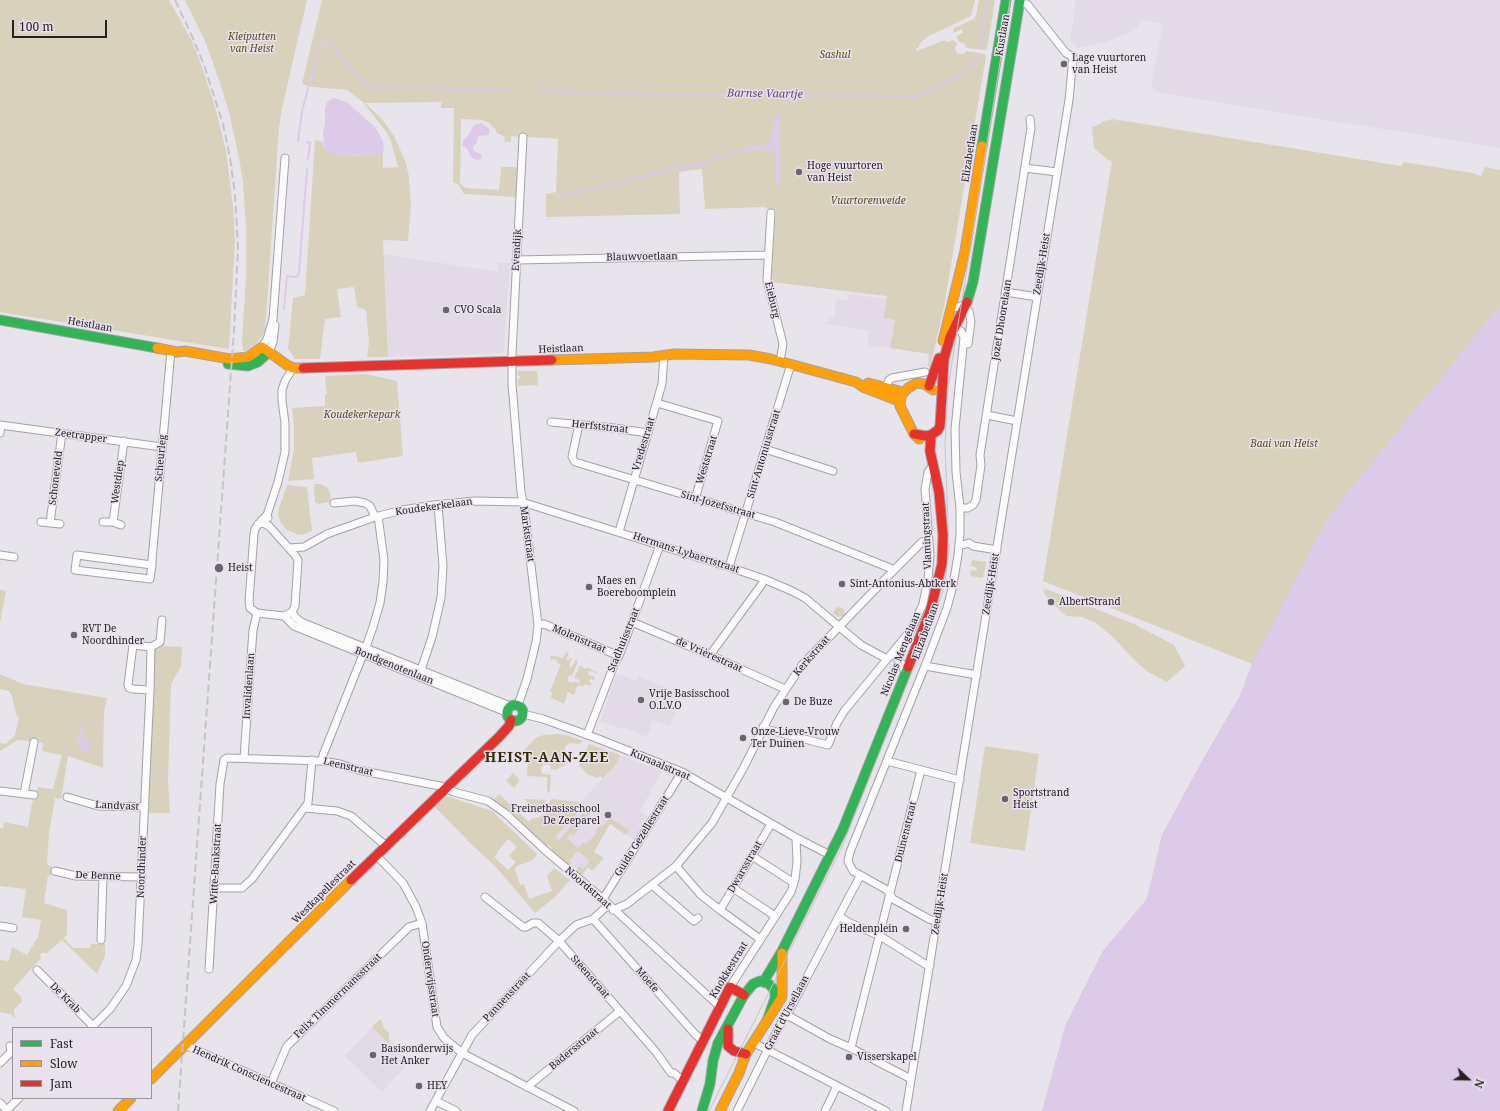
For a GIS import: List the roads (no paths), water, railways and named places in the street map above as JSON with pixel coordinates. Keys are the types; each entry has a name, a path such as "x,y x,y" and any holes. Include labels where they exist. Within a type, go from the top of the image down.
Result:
{"main road":[{"name":"Elizabetlaan","path":"929,386 935,372 965,251 1006,0"},
{"name":"Kustlaan","path":"965,307 974,282 1020,1"},
{"path":"941,414 937,410 936,394 929,386 924,384 912,384 901,397 900,406 914,434 926,436 931,435 938,430 941,414 944,359 948,343 965,307"},
{"name":"Heistlaan","path":"0,320 174,351 184,355 244,366 258,362 266,349"},
{"path":"266,349 293,368"},
{"name":"Heistlaan","path":"293,368 512,362 664,355 749,355 780,361 856,382 864,382 886,388 901,397"},
{"name":"Heistlaan","path":"856,382 862,387 901,397"},
{"name":"Nicolas Mengélaan","path":"830,855 848,818 930,612 939,583 942,564 943,535 941,509 934,467 930,451 925,442 914,434"},
{"name":"Nicolas Mengélaan","path":"930,451 931,435"},
{"path":"511,707 523,710 524,714 519,720 511,720 508,718 511,707"},
{"name":"Westkapellestraat","path":"152,1078 376,855 499,737 509,726 511,720"},
{"path":"764,981 782,951 830,855"},
{"path":"720,1111 739,1073 746,1054 782,997 783,990 780,962 782,951"},
{"path":"702,1111 710,1084 715,1051 744,996 753,984 760,981 764,981 772,987 775,995 768,1021"},
{"path":"730,987 744,996"},
{"name":"Knokkestraat","path":"668,1111 730,987"},
{"path":"729,1023 728,1046 734,1051 746,1054"},
{"path":"118,1111 130,1099"}],"street":[{"name":"Zeedijk-Heist","path":"906,1111 1069,100 1073,57 1066,53 1027,4 1020,1"},
{"name":"Jozef Dhoorelaan","path":"960,508 968,508 973,505 976,500 981,465 980,455 1031,128 1030,119"},
{"name":"Evendijk","path":"512,362 523,138"},
{"path":"266,349 274,337 275,326 273,318 285,158"},
{"path":"1025,168 1057,172"},
{"name":"Eieburg","path":"771,213 767,275 768,288 783,344 780,361"},
{"name":"Blauwvoetlaan","path":"516,260 768,255"},
{"path":"1006,292 1037,297"},
{"path":"951,309 957,306 965,307"},
{"name":"Elizabetlaan","path":"958,395 971,322 969,311 965,307"},
{"name":"Elizabetlaan","path":"860,876 851,869 848,861 850,852 925,666 950,596 956,569 959,546 960,508 955,429 964,334 961,331 953,331"},
{"name":"Scheurleg","path":"152,565 77,555 75,570 150,579 152,565 162,446 174,351"},
{"name":"Vredestraat","path":"619,532 662,384 664,355"},
{"name":"Marktstraat","path":"511,707 527,679 536,642 538,625 525,514 522,502 512,384 512,362"},
{"name":"Sint-Antoniusstraat","path":"729,567 791,364"},
{"path":"293,368 285,381 282,390 285,423 284,452 278,482 267,515 258,524 254,534 249,601 252,610 257,613 284,616 292,612 296,602 298,560 304,547"},
{"path":"886,388 889,380 892,378 925,372"},
{"name":"Weststraat","path":"657,403 718,421 695,499"},
{"path":"987,415 1018,421"},
{"name":"Herfststraat","path":"552,422 648,433"},
{"name":"Sint-Jozefsstraat","path":"579,424 572,457 575,462 775,522 890,568 893,571"},
{"path":"0,433 1,425"},
{"name":"Zeetrapper","path":"1,425 162,446"},
{"name":"Schoneveld","path":"50,523 62,433"},
{"name":"Westdiep","path":"113,522 124,441"},
{"path":"765,449 833,471"},
{"name":"Vlamingstraat","path":"763,727 769,730 828,745 842,713 911,630 917,619 922,604 928,579 929,541 925,484 928,472 934,467"},
{"path":"322,761 323,755 365,651 380,603 383,582 383,549 377,517 370,506 365,503 355,501 334,503"},
{"name":"Koudekerkelaan","path":"289,548 304,547 327,534 402,510 475,501 522,502"},
{"name":"Hermans-Lybaertstraat","path":"522,502 729,567 764,579 792,591 805,598 861,645 887,659"},
{"path":"420,673 437,620 443,581 438,505"},
{"path":"267,515 269,526"},
{"path":"40,522 60,524"},
{"path":"103,522 113,522 121,525"},
{"path":"258,524 263,523 269,526 298,560"},
{"name":"Kerkstraat","path":"727,798 784,689 802,665 922,542 929,541"},
{"path":"959,546 968,543 973,546 997,550"},
{"name":"Stadhuisstraat","path":"587,735 616,660 619,656 660,545"},
{"path":"0,555 14,557"},
{"path":"710,655 762,584 764,579"},
{"name":"Bondgenotenlaan","path":"292,612 301,622 365,651"},
{"name":"Invalidenlaan","path":"244,758 253,630 257,613"},
{"name":"Bondgenotenlaan","path":"284,616 294,626 365,651 511,707"},
{"path":"150,690 129,688 128,685 133,645 150,647 160,642 162,620"},
{"name":"de Vrièrestraat","path":"632,622 710,655 784,689"},
{"name":"Molenstraat","path":"538,625 544,624 619,656"},
{"name":"Noordhinder","path":"92,1027 110,1009 126,986 133,969 138,945 150,690 150,647"},
{"path":"892,653 902,664 905,673"},
{"path":"925,666 977,675"},
{"name":"Kursaalstraat","path":"524,714 543,719 587,735 682,772 771,824 830,855"},
{"path":"24,794 34,742"},
{"name":"Leenstraat","path":"224,760 227,758 244,758 322,761 447,788"},
{"name":"Witte-Bankstraat","path":"209,968 220,784 224,760"},
{"path":"214,888 238,889 247,884 308,803 312,760"},
{"path":"886,761 960,780"},
{"name":"Duinenstraat","path":"890,894 921,770"},
{"name":"Guido Gezellestraat","path":"602,899 682,772"},
{"name":"Noordstraat","path":"447,788 454,792 488,800 505,813 720,1006"},
{"path":"0,791 34,795"},
{"name":"Landvast","path":"67,797 98,806 145,807"},
{"name":"Pannenstraat","path":"430,1111 472,1035 559,941 576,925 593,919 611,908 627,904 676,866 712,823 727,798"},
{"path":"305,808 337,811 351,816 386,846"},
{"name":"Dwarsstraat","path":"720,910 771,824"},
{"name":"Knokkestraat","path":"730,987 788,896 794,883 797,862 796,838"},
{"name":"Onderwijsstraat","path":"376,855 403,883 416,907 422,924 437,1027 444,1038 462,1053 574,1111"},
{"path":"752,856 794,883"},
{"path":"676,866 701,895 760,940"},
{"name":"De Benne","path":"55,871 69,876 142,877"},
{"path":"101,940 103,876"},
{"path":"930,966 880,936 848,922 839,916 860,876 887,890 893,899 937,922"},
{"path":"652,885 694,921 698,918"},
{"path":"733,888 775,916"},
{"path":"851,1048 890,894"},
{"name":"Steenstraat","path":"485,897 523,927 533,923 538,923 559,941 659,1055 663,1064 671,1073 674,1073 683,1080"},
{"name":"Graaf d'Ursellaan","path":"737,1111 782,1021 839,916"},
{"name":"Moefe","path":"593,919 695,1034 703,1041"},
{"name":"Felix Timmermansstraat","path":"271,1083 287,1046 409,927 422,924"},
{"path":"0,926 13,928"},
{"name":"De Krab","path":"37,970 92,1027"},
{"name":"Badersstraat","path":"527,1087 620,1011"},
{"path":"786,1015 830,1039 912,1079"},
{"path":"754,1043 886,1111"},
{"name":"Hendrik Consciencestraat","path":"185,1045 334,1111"},
{"path":"0,1063 11,1052 10,1046"},
{"path":"825,1111 838,1086"},
{"path":"0,1103 6,1111 18,1099"},
{"path":"436,1101 456,1111"}],"waterway":[{"path":"979,49 987,0"},
{"path":"298,141 302,111 319,48 322,42 328,41 368,88 508,90"},
{"name":"Barnse Vaartje","path":"538,91 649,94 918,96 962,75 975,63 978,55"},
{"path":"307,142 310,143 308,159"},
{"path":"560,196 706,162 742,151"},
{"path":"284,309 287,276 295,277 298,276 299,273 307,169"},
{"path":"81,730 83,716"}],"tram line":[{"path":"709,1111 842,847 942,594 949,550 945,444 948,387 1010,0"}],"railway":[{"path":"175,0 204,65 223,124 235,194 238,248 234,330 178,1111"}],"place":[{"name":"Lage vuurtoren van Heist","path":"1064,64"},
{"name":"Hoge vuurtoren van Heist","path":"799,172"},
{"name":"CVO Scala","path":"446,310"},
{"name":"Heist","path":"219,568"},
{"name":"Sint-Antonius-Abtkerk","path":"842,584"},
{"name":"Maes en Boereboomplein","path":"589,587"},
{"name":"AlbertStrand","path":"1051,602"},
{"name":"RVT De Noordhinder","path":"74,635"},
{"name":"Vrije Basisschool O.L.V.O","path":"641,700"},
{"name":"De Buze","path":"786,702"},
{"name":"Onze-Lieve-Vrouw Ter Duinen","path":"743,738"},
{"name":"Sportstrand Heist","path":"1005,799"},
{"name":"Freinetbasisschool De Zeeparel","path":"608,815"},
{"name":"Heldenplein","path":"906,929"},
{"name":"Basisonderwijs Het Anker","path":"373,1055"},
{"name":"Visserskapel","path":"849,1057"},
{"name":"HEY","path":"419,1086"}],"district":[{"name":"HEIST-AAN-ZEE","path":"547,758"}],"park label":[{"name":"Kleiputten van Heist","path":"252,42"},
{"name":"Sashul","path":"835,55"},
{"name":"Vuurtorenweide","path":"868,201"},
{"name":"Koudekerkepark","path":"362,415"},
{"name":"Baai van Heist","path":"1284,444"}]}
